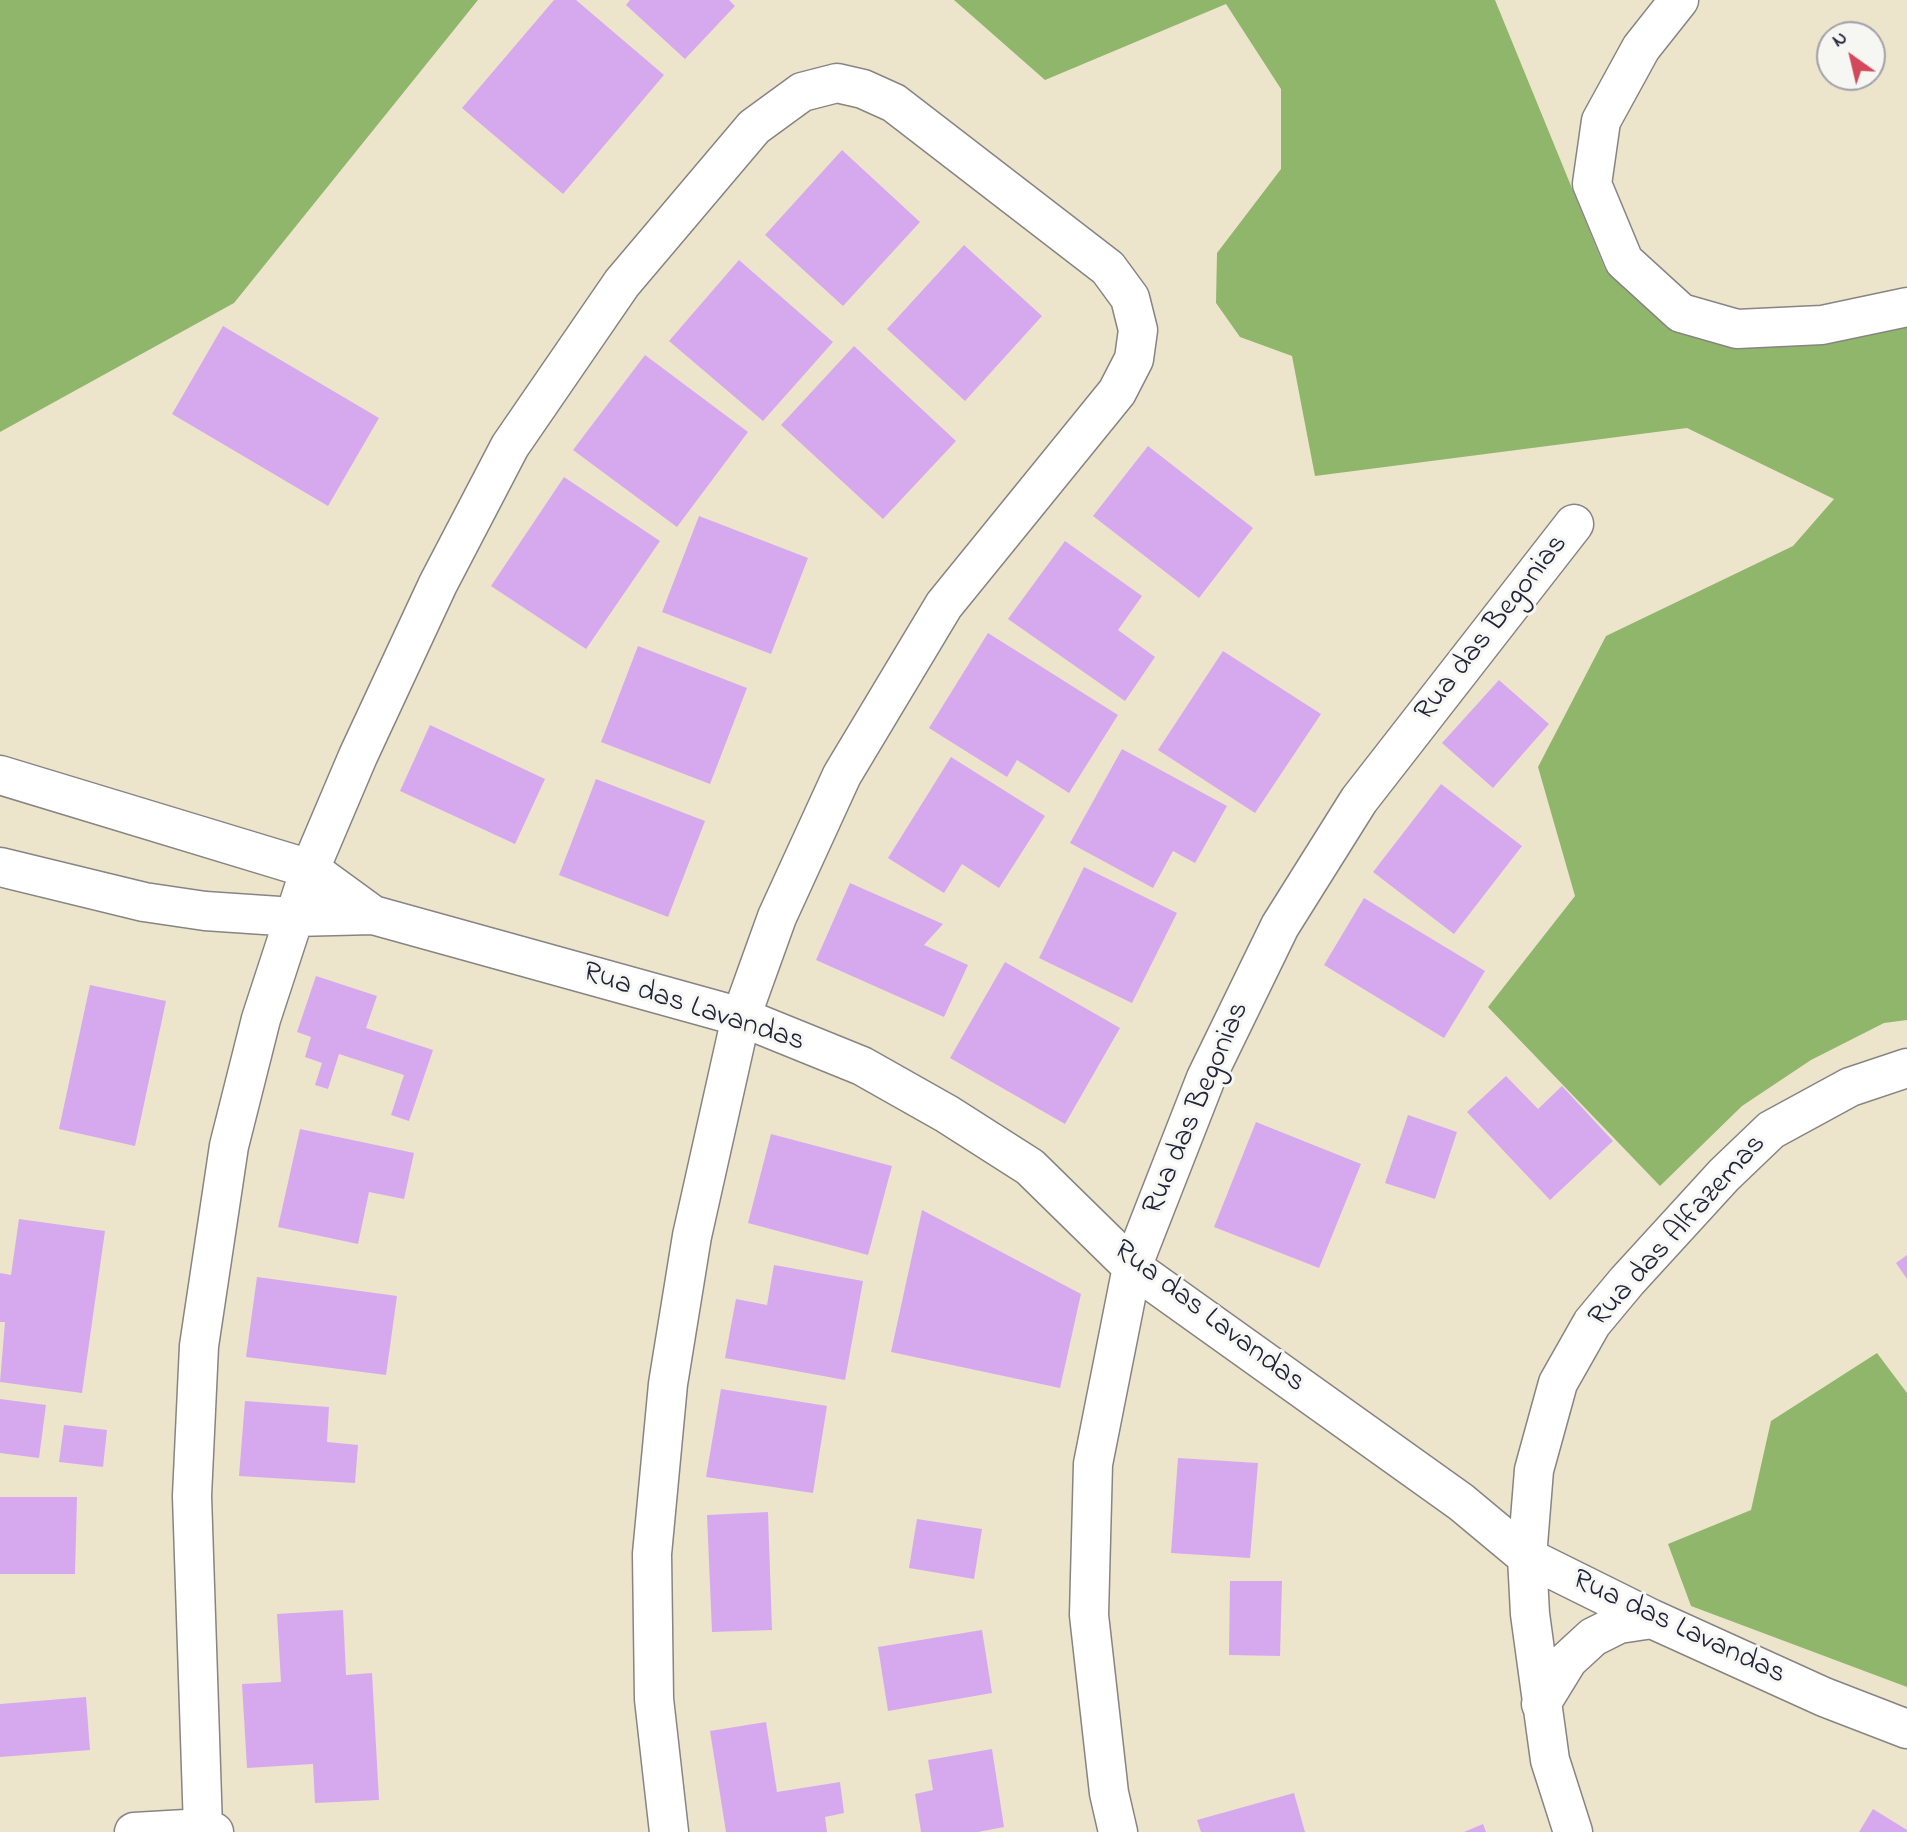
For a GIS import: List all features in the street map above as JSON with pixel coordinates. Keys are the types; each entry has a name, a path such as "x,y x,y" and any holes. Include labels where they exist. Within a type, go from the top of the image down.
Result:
{"street":[{"path":"1679,0 1641,48 1601,121 1592,184 1624,261 1681,313 1737,329 1822,325 1907,307"},
{"path":"134,1832 208,1830 192,1496 199,1346 229,1146 261,1019 310,869 358,756 438,584 510,446 622,283 754,127 802,92 837,83 863,89 894,103 1108,268 1130,298 1138,330 1135,359 1117,393 944,605 842,775 777,917 741,1017 692,1236 668,1384 652,1554 654,1699 669,1832"},
{"name":"Rua das Begonias","path":"1118,1832 1109,1793 1089,1615 1093,1464 1132,1268 1206,1078 1280,926 1359,800 1574,524"},
{"name":"Rua das Lavandas","path":"0,775 310,869 373,915"},
{"name":"Rua das Lavandas","path":"0,867 144,902 205,911 294,916 373,915 741,1017 862,1066 971,1129 1030,1167 1132,1268 1461,1502 1527,1557 1652,1619 1824,1698 1907,1729"},
{"name":"Rua das Alfazemas","path":"1573,1832 1550,1760 1541,1704 1527,1557 1534,1470 1558,1383 1592,1323 1724,1175 1771,1130 1850,1087 1907,1068"},
{"path":"1541,1704 1568,1660 1593,1637 1619,1624 1652,1619"}],"green space":[{"path":"0,0 478,0 234,303 0,432"},
{"path":"954,0 1495,0 1605,269 1662,322 1724,343 1907,322 1907,1020 1884,1023 1811,1060 1742,1106 1660,1186 1488,1007 1575,896 1538,767 1606,636 1793,546 1834,499 1687,428 1315,476 1292,356 1240,337 1216,303 1217,253 1281,169 1281,89 1226,4 1045,80"},
{"path":"1877,1353 1907,1393 1907,1687 1691,1606 1668,1544 1751,1510 1771,1421"}],"building":[{"path":"554,0 576,0 664,75 563,194 462,108"},
{"path":"630,0 729,0 735,6 685,59 626,5"},
{"path":"842,150 920,222 843,306 765,235"},
{"path":"964,245 1042,316 965,401 887,329"},
{"path":"739,260 833,342 763,421 669,341"},
{"path":"223,326 379,418 328,506 172,414"},
{"path":"854,346 956,441 883,519 781,425"},
{"path":"645,355 748,432 677,527 573,450"},
{"path":"1148,446 1253,528 1199,598 1093,516"},
{"path":"564,477 660,541 586,649 491,586"},
{"path":"699,516 808,558 771,654 662,612"},
{"path":"1065,541 1142,596 1118,630 1155,657 1125,701 1008,619"},
{"path":"988,633 1118,715 1069,793 1017,760 1007,777 929,728"},
{"path":"638,646 747,688 710,784 601,742"},
{"path":"1223,651 1321,714 1255,813 1158,750"},
{"path":"1499,680 1549,724 1493,788 1442,743"},
{"path":"430,725 545,779 515,844 400,791"},
{"path":"1122,749 1227,806 1195,863 1173,851 1153,888 1070,843"},
{"path":"951,757 1045,816 999,888 962,864 944,893 888,858"},
{"path":"596,779 705,821 668,917 559,875"},
{"path":"1441,784 1522,846 1454,934 1373,872"},
{"path":"1084,867 1177,913 1132,1003 1039,958"},
{"path":"850,883 943,924 924,945 968,965 944,1017 816,960"},
{"path":"1364,898 1485,971 1444,1038 1324,965"},
{"path":"1005,962 1120,1028 1065,1124 950,1058"},
{"path":"316,976 377,996 366,1028 433,1050 409,1121 391,1115 404,1075 339,1054 328,1089 315,1085 322,1063 305,1057 311,1037 297,1032"},
{"path":"90,985 166,1001 135,1146 59,1129"},
{"path":"1506,1076 1538,1109 1562,1086 1613,1141 1550,1200 1467,1112"},
{"path":"1408,1115 1457,1132 1435,1199 1385,1183"},
{"path":"1256,1122 1361,1164 1319,1268 1214,1227"},
{"path":"300,1129 414,1153 404,1199 369,1192 358,1244 278,1227"},
{"path":"771,1134 892,1166 868,1255 748,1223"},
{"path":"922,1210 1081,1294 1060,1388 891,1352"},
{"path":"19,1219 105,1231 82,1393 0,1382 5,1322 0,1322 0,1273 11,1275"},
{"path":"1907,1255 1907,1279 1896,1263"},
{"path":"774,1265 863,1281 845,1380 725,1358 736,1299 767,1305"},
{"path":"257,1277 397,1296 386,1375 246,1357"},
{"path":"721,1389 827,1406 813,1493 706,1477"},
{"path":"0,1399 46,1405 39,1458 0,1453"},
{"path":"245,1401 329,1407 327,1442 358,1445 355,1483 239,1476"},
{"path":"64,1425 107,1430 103,1467 59,1462"},
{"path":"1178,1458 1258,1463 1250,1558 1171,1553"},
{"path":"0,1497 77,1497 75,1574 0,1574"},
{"path":"768,1512 772,1630 712,1632 707,1515"},
{"path":"917,1519 982,1529 974,1579 909,1568"},
{"path":"1230,1581 1282,1581 1280,1656 1229,1655"},
{"path":"343,1610 346,1675 372,1673 379,1800 315,1803 313,1764 247,1768 242,1684 281,1682 277,1614"},
{"path":"982,1630 992,1693 888,1711 878,1647"},
{"path":"86,1697 90,1750 0,1757 0,1704"},
{"path":"766,1722 777,1792 840,1782 844,1813 825,1817 827,1832 726,1832 710,1731"},
{"path":"992,1749 1004,1827 978,1832 921,1832 915,1794 933,1790 928,1760"},
{"path":"1294,1793 1305,1832 1201,1832 1197,1820"},
{"path":"1873,1809 1907,1830 1907,1832 1859,1832"},
{"path":"1483,1824 1486,1832 1464,1832"}]}
